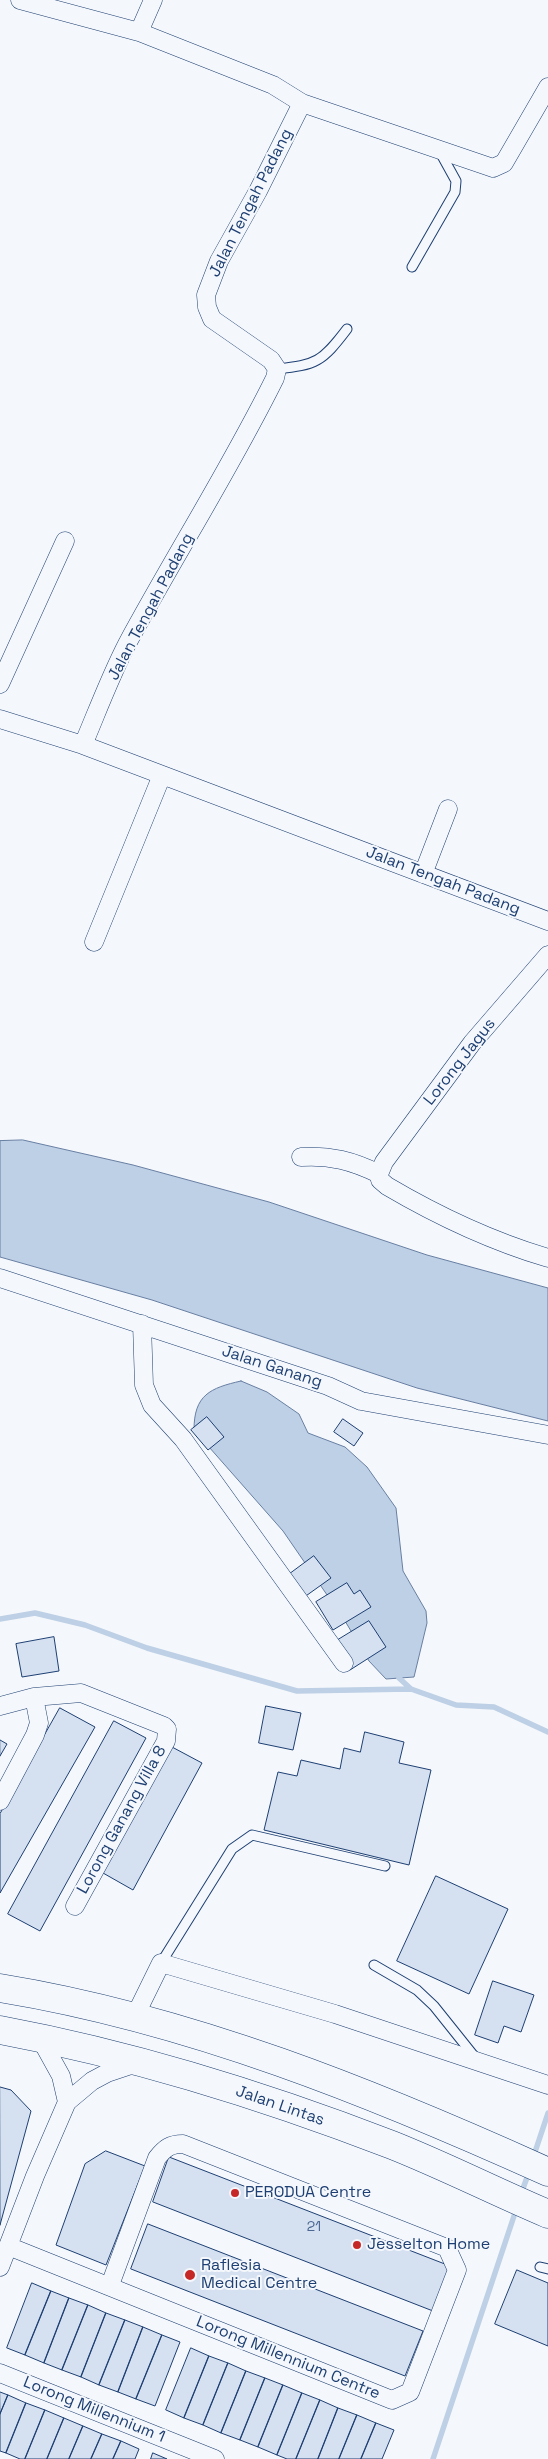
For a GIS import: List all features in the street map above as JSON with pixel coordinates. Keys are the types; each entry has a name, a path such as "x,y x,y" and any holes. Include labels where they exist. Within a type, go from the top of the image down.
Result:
{"highway":[{"path":"0,1988 134,2018 290,2067 406,2110 548,2172"},
{"name":"Jalan Lintas","path":"0,2030 142,2062 272,2102 393,2146 541,2212"}],"street":[{"path":"20,0 139,32 273,85 302,103 493,168 501,166 548,87"},
{"path":"139,32 153,0"},
{"name":"Jalan Tengah Padang","path":"302,103 258,192 219,261 206,295 207,307 212,319 238,338 261,351 277,369 275,378 230,467 166,573 126,647 83,746 548,921"},
{"path":"0,684 65,541"},
{"path":"0,719 83,746"},
{"path":"94,942 162,775"},
{"path":"423,874 448,809"},
{"name":"Lorong Jagus","path":"379,1174 384,1162 472,1043 548,955"},
{"path":"301,1157 322,1156 340,1158 379,1174 380,1180 387,1186 441,1216 510,1246 548,1258"},
{"name":"Jalan Ganang","path":"0,1278 328,1386 361,1401 548,1435"},
{"path":"142,1324 144,1385 152,1405 183,1439 344,1663"},
{"name":"Lorong Ganang Villa 8","path":"34,1697 81,1693 164,1726 168,1733 166,1740 75,1906"},
{"path":"0,1706 34,1697 39,1723 35,1735 0,1801"},
{"path":"134,2018 161,1963 335,2014 548,2084"},
{"path":"40,2038 62,2076 67,2102"},
{"path":"0,2267 35,2176 67,2102 92,2081 107,2073 142,2062"},
{"name":"Lorong Millennium Centre","path":"8,2246 392,2400 410,2392 457,2270 447,2248 183,2144 174,2144 165,2148 157,2158 110,2286"},
{"name":"Lorong Millennium 1","path":"0,2373 215,2459"}],"lane":[{"path":"412,266 455,192 456,181 453,171 439,150"},
{"path":"277,369 308,366 331,350 347,329"},
{"path":"161,1963 232,1849 252,1836 385,1866"},
{"path":"374,1965 417,1990 448,2021 469,2052 482,2062"}],"water":[{"path":"23,1140 133,1165 269,1202 427,1255 548,1288 548,1421 417,1388 152,1300 0,1257 0,1141"},
{"path":"241,1381 267,1392 299,1414 308,1433 345,1447 367,1467 396,1508 403,1571 426,1611 427,1623 414,1677 386,1679 369,1661 345,1621 283,1531 194,1430 197,1409 206,1395 213,1390"}],"building":[{"path":"207,1417 224,1437 208,1450 191,1430"},
{"path":"343,1419 363,1433 354,1446 334,1432"},
{"path":"314,1556 331,1578 303,1598 287,1576"},
{"path":"347,1583 354,1594 360,1590 371,1607 333,1630 316,1602"},
{"path":"369,1621 386,1647 350,1670 333,1643"},
{"path":"54,1637 59,1671 22,1677 16,1644"},
{"path":"266,1706 301,1713 293,1750 259,1743"},
{"path":"60,1708 95,1727 0,1893 0,1814"},
{"path":"114,1721 146,1738 40,1931 8,1914"},
{"path":"365,1732 404,1742 399,1763 431,1770 409,1865 264,1830 278,1772 297,1776 301,1760 340,1769 344,1748 360,1752"},
{"path":"0,1740 7,1744 0,1756"},
{"path":"172,1747 202,1763 133,1890 103,1873"},
{"path":"436,1876 508,1909 469,1994 397,1961"},
{"path":"493,1981 534,1995 521,2032 504,2026 498,2043 475,2035"},
{"path":"0,2087 11,2090 31,2111 0,2225"},
{"path":"106,2151 145,2166 106,2265 56,2245 85,2164"},
{"path":"169,2157 450,2266 433,2311 153,2202"},
{"path":"148,2224 423,2331 405,2376 131,2269"},
{"path":"517,2270 548,2283 548,2346 495,2324"},
{"path":"32,2283 51,2291 25,2355 7,2348"},
{"path":"51,2291 69,2298 44,2363 25,2355"},
{"path":"69,2298 88,2305 62,2370 44,2363"},
{"path":"88,2305 106,2313 81,2377 62,2370"},
{"path":"106,2313 125,2320 99,2385 81,2377"},
{"path":"125,2320 143,2327 118,2392 99,2385"},
{"path":"143,2327 162,2335 136,2399 118,2392"},
{"path":"162,2335 180,2342 155,2406 136,2399"},
{"path":"191,2348 209,2356 184,2418 166,2410"},
{"path":"209,2356 228,2363 203,2425 184,2418"},
{"path":"228,2363 246,2371 221,2433 203,2425"},
{"path":"246,2371 265,2378 240,2440 221,2433"},
{"path":"265,2378 283,2385 258,2447 240,2440"},
{"path":"283,2385 302,2393 277,2455 258,2447"},
{"path":"0,2392 8,2395 0,2414"},
{"path":"302,2393 320,2400 296,2459 287,2459 277,2455"},
{"path":"8,2395 26,2403 6,2453 0,2451 0,2414"},
{"path":"320,2400 338,2408 318,2459 296,2459"},
{"path":"26,2403 45,2410 25,2459 20,2459 6,2453"},
{"path":"338,2408 357,2415 339,2459 318,2459"},
{"path":"45,2410 64,2418 47,2459 25,2459"},
{"path":"357,2415 376,2423 361,2459 339,2459"},
{"path":"64,2418 83,2426 69,2459 47,2459"},
{"path":"376,2423 394,2430 382,2459 361,2459"},
{"path":"83,2426 102,2434 91,2459 69,2459"},
{"path":"102,2434 121,2441 113,2459 91,2459"},
{"path":"121,2441 139,2449 135,2459 113,2459"},
{"path":"153,2453 167,2459 151,2459"}],"waterway":[{"path":"0,1619 35,1613 85,1625 147,1648 297,1691 411,1689"},
{"path":"399,1678 411,1689 456,1705 494,1707 548,1732"},
{"path":"533,2158 548,2113"},
{"path":"521,2194 529,2172"},
{"path":"433,2459 517,2207"}],"place":[{"name":"PERODUA Centre","path":"235,2193"},
{"name":"Jesselton Home","path":"357,2245"},
{"name":"Raflesia Medical Centre","path":"190,2275"}]}
